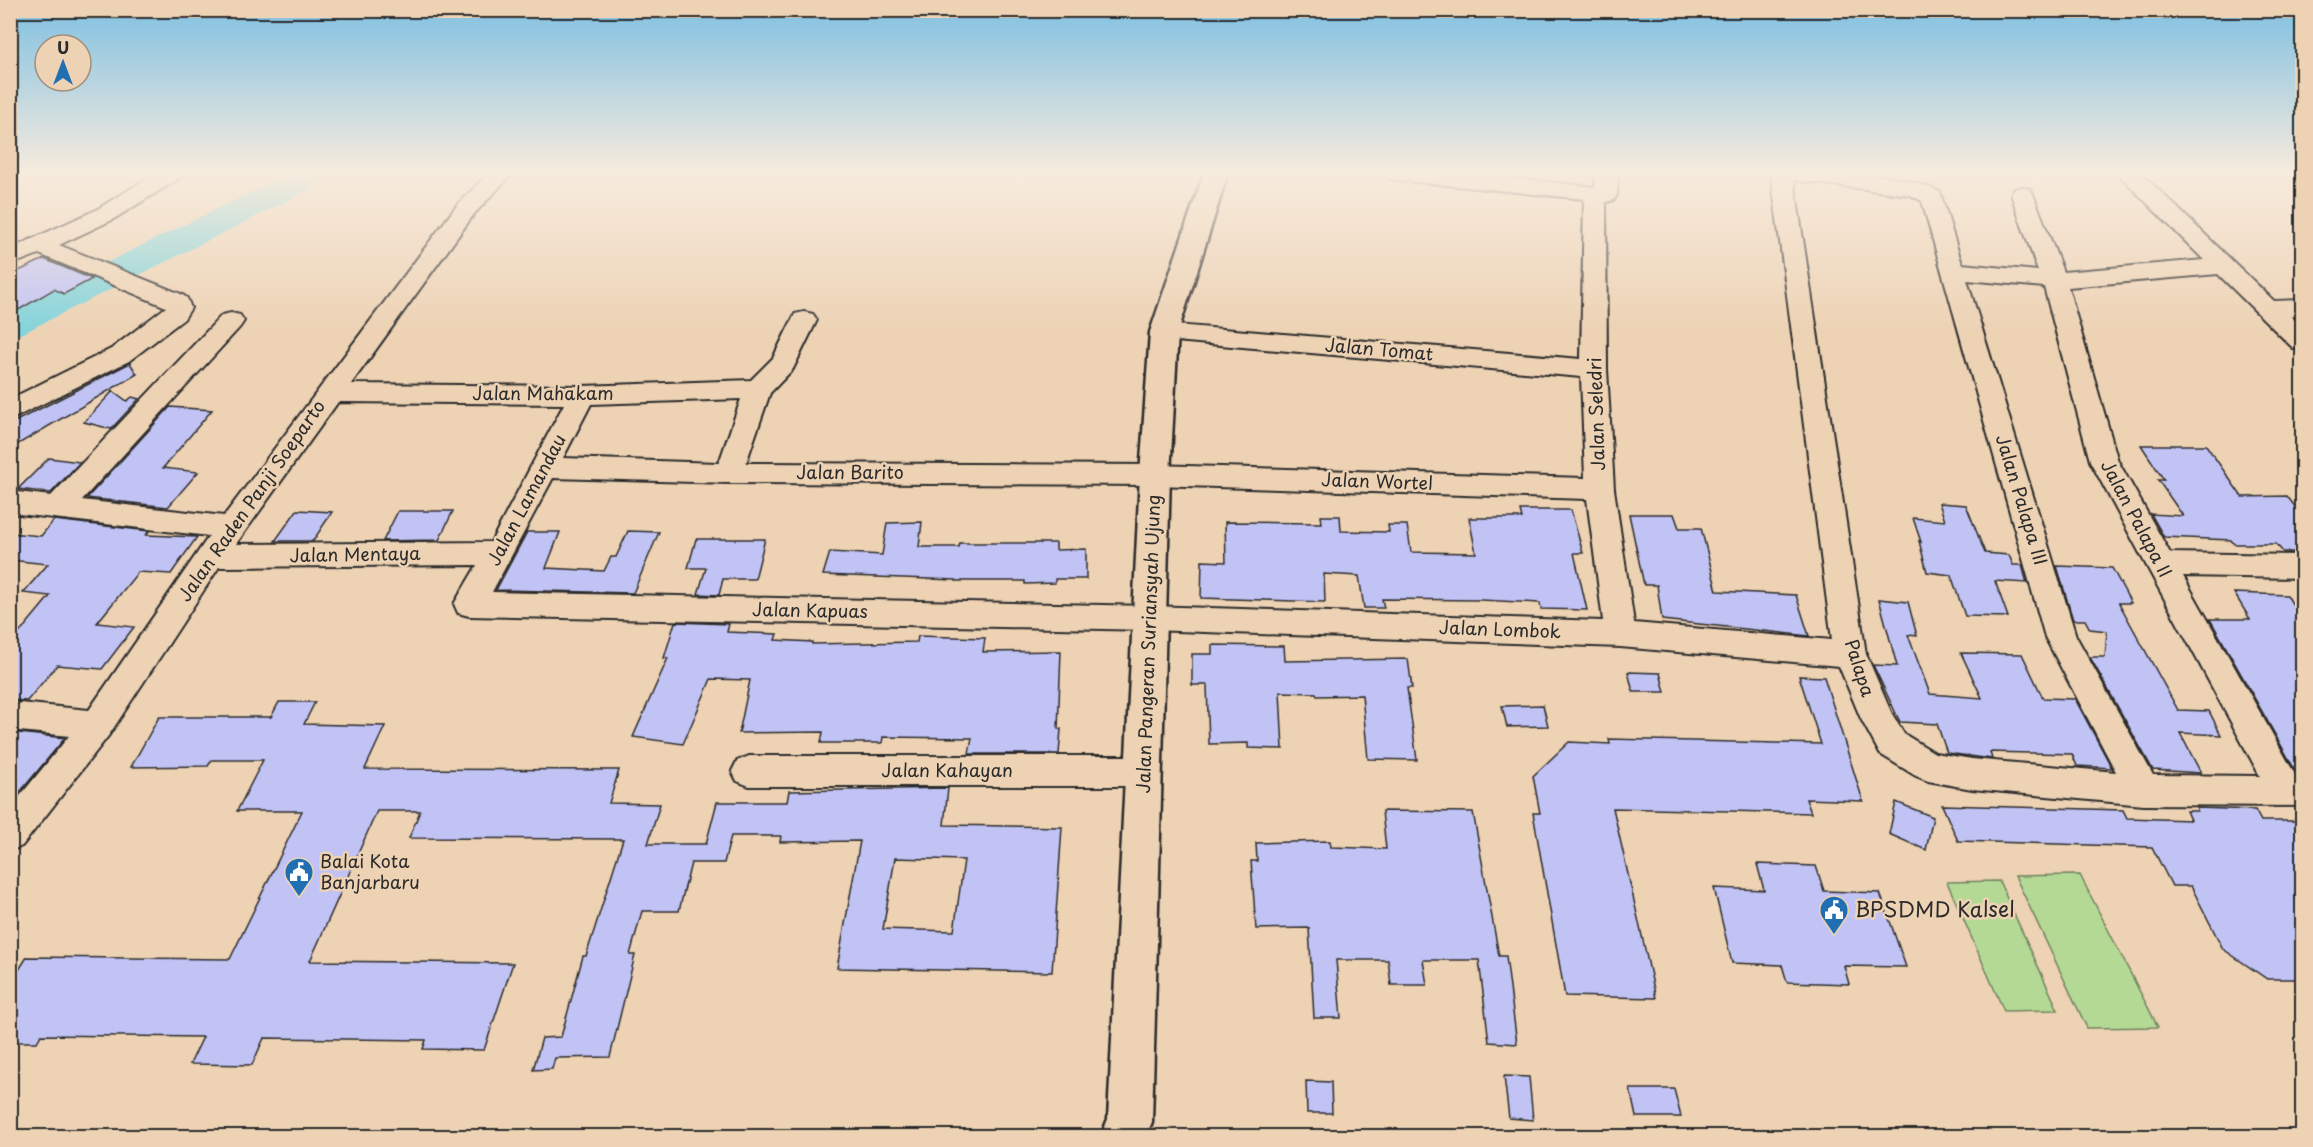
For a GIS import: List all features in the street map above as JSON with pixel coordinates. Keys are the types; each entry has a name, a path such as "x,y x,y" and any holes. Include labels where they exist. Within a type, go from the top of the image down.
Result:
{"main road":[{"name":"Jalan Pangeran Suriansyah Ujung","path":"1131,1132 1155,475 1164,332 1198,227"}],"street":[{"path":"10,258 79,227"},
{"name":"Jalan Raden Panji Soeparto","path":"10,835 97,725 211,556 452,227"},
{"name":"Jalan Seledri","path":"1601,227 1594,369 1600,489 1620,634"},
{"name":"Palapa","path":"1790,227 1850,654 1877,719 1892,744 1928,766 1972,774 2143,790 2294,791"},
{"name":"Jalan Palapa III","path":"1940,227 2061,637 2143,790"},
{"name":"Jalan Palapa II","path":"2034,227 2054,280 2104,461 2159,564 2294,791"},
{"path":"2184,227 2302,342"},
{"path":"10,411 120,355 175,313 178,308 178,304 172,300 39,245"},
{"path":"1952,271 2054,280 2225,266"},
{"path":"2269,309 2302,308"},
{"path":"729,473 758,389 784,363 804,320"},
{"path":"57,508 231,321"},
{"name":"Jalan Tomat","path":"1164,332 1594,369"},
{"name":"Jalan Mahakam","path":"329,393 582,394 758,389"},
{"name":"Jalan Lamandau","path":"469,604 500,553 582,394"},
{"name":"Jalan Barito","path":"545,468 729,473 1155,475"},
{"name":"Jalan Wortel","path":"1155,475 1600,489"},
{"path":"10,502 232,528"},
{"name":"Jalan Mentaya","path":"211,556 500,553"},
{"path":"2159,564 2302,566"},
{"name":"Jalan Kapuas","path":"469,604 1150,618"},
{"name":"Jalan Lombok","path":"1150,618 1620,634 1850,654"},
{"path":"10,716 97,725"},
{"name":"Jalan Kahayan","path":"749,771 1144,771"}],"green space":[{"path":"2080,875 2158,1027 2087,1028 2015,876"},
{"path":"1999,881 2058,1010 2004,1011 1947,882"}],"building":[{"path":"44,259 92,279 64,294 54,289 10,315 10,275"},
{"path":"130,363 137,374 10,449 10,424"},
{"path":"113,391 127,401 132,397 139,399 111,429 84,422"},
{"path":"170,407 212,410 163,468 198,472 168,507 87,498"},
{"path":"2141,445 2206,445 2242,497 2287,496 2302,516 2302,552 2283,552 2276,544 2234,544 2231,540 2164,537 2151,514 2183,516 2158,480 2164,480"},
{"path":"49,458 80,462 51,493 18,489"},
{"path":"1939,503 1966,505 1985,553 2009,555 2013,565 2022,565 2027,583 1995,581 2008,617 1965,616 1951,575 1927,572 1913,518 1945,521"},
{"path":"297,510 332,512 313,541 275,541"},
{"path":"1520,510 1571,510 1583,553 1574,553 1587,610 1541,609 1540,603 1382,599 1384,608 1364,608 1359,576 1324,574 1325,602 1201,598 1202,561 1226,562 1225,522 1322,523 1321,516 1340,516 1341,531 1389,532 1388,525 1407,525 1411,552 1476,553 1469,518 1522,518"},
{"path":"398,511 453,511 439,540 383,541"},
{"path":"1629,514 1674,514 1679,528 1701,528 1717,591 1796,595 1809,636 1662,620 1657,585 1644,585"},
{"path":"54,520 149,531 146,535 197,537 171,574 138,572 97,623 134,627 102,669 57,665 27,701 10,700 10,644 50,596 23,593 48,564 10,560 10,533 41,536"},
{"path":"922,522 919,547 959,547 960,543 1056,543 1056,550 1086,549 1086,579 1055,579 1055,583 1025,584 1025,581 956,581 823,575 830,552 882,555 887,523"},
{"path":"628,531 659,532 633,593 496,590 527,532 560,532 546,568 604,571 611,557 616,557"},
{"path":"696,539 765,539 755,579 723,579 719,595 698,594 706,568 688,568"},
{"path":"2057,566 2112,568 2131,603 2119,603 2178,710 2209,711 2221,735 2180,733 2201,773 2153,770 2090,657 2105,657 2107,631 2090,629 2085,620 2073,620"},
{"path":"2234,593 2287,595 2302,620 2302,771 2295,770 2210,619 2250,619"},
{"path":"1879,599 1908,602 1917,636 1908,635 1930,694 1982,698 1961,653 2022,654 2043,698 2075,699 2112,768 2077,766 2072,754 1990,752 1992,759 1947,753 1937,724 1900,722 1873,665 1897,666"},
{"path":"675,622 729,624 727,632 777,634 775,640 812,642 812,644 917,642 918,636 985,638 983,652 1061,651 1059,754 969,754 972,738 883,737 882,743 821,743 823,732 739,733 750,680 711,679 683,744 633,737 668,658 664,658"},
{"path":"1212,645 1284,646 1285,661 1408,659 1412,688 1407,688 1417,760 1368,759 1362,695 1317,696 1316,693 1280,692 1283,749 1248,748 1248,743 1209,744 1207,685 1192,685 1192,654 1212,654"},
{"path":"1628,672 1660,673 1665,692 1633,692"},
{"path":"1799,676 1824,677 1863,801 1806,799 1811,813 1613,808 1656,998 1565,996 1533,813 1540,813 1533,776 1569,742 1610,744 1609,739 1821,744"},
{"path":"279,702 315,702 304,724 385,726 365,769 619,770 609,803 660,804 648,844 706,844 717,802 787,802 789,791 948,788 944,825 1062,827 1052,972 837,968 860,841 780,842 781,836 731,836 724,863 691,863 679,911 642,911 630,955 635,955 610,1057 555,1058 552,1069 533,1070 542,1038 561,1037 583,956 586,956 623,839 409,838 420,811 377,811 310,961 513,963 484,1050 423,1049 426,1040 264,1038 252,1065 190,1064 203,1037 41,1035 37,1042 10,1042 10,984 27,957 230,959 302,811 237,811 263,760 212,760 208,766 131,767 159,717 271,717","holes":["895,858 964,860 954,931 883,929"]},
{"path":"1543,705 1548,726 1507,727 1502,706"},
{"path":"10,732 65,738 10,804"},
{"path":"1896,802 1933,817 1926,850 1889,834"},
{"path":"1942,805 2123,810 2127,818 2190,820 2186,811 2197,811 2197,808 2255,810 2261,821 2302,821 2302,979 2267,979 2223,949 2191,886 2172,886 2152,847 1958,841"},
{"path":"1382,811 1473,812 1499,956 1506,956 1517,1044 1489,1042 1479,960 1423,960 1427,985 1391,985 1388,960 1336,960 1341,1018 1314,1018 1309,928 1256,929 1251,861 1257,861 1256,843 1330,841 1331,847 1386,849"},
{"path":"1757,864 1816,866 1824,891 1880,893 1906,967 1844,966 1849,984 1787,982 1782,965 1732,963 1714,888 1764,890"},
{"path":"1504,1076 1529,1077 1533,1120 1509,1118"},
{"path":"1306,1081 1331,1082 1332,1113 1307,1113"},
{"path":"1630,1089 1674,1089 1681,1117 1636,1117"}],"waterway":[{"path":"10,325 209,227"}],"place":[{"name":"Balai Kota Banjarbaru","path":"299,898"},
{"name":"BPSDMD Kalsel","path":"1834,936"}]}
